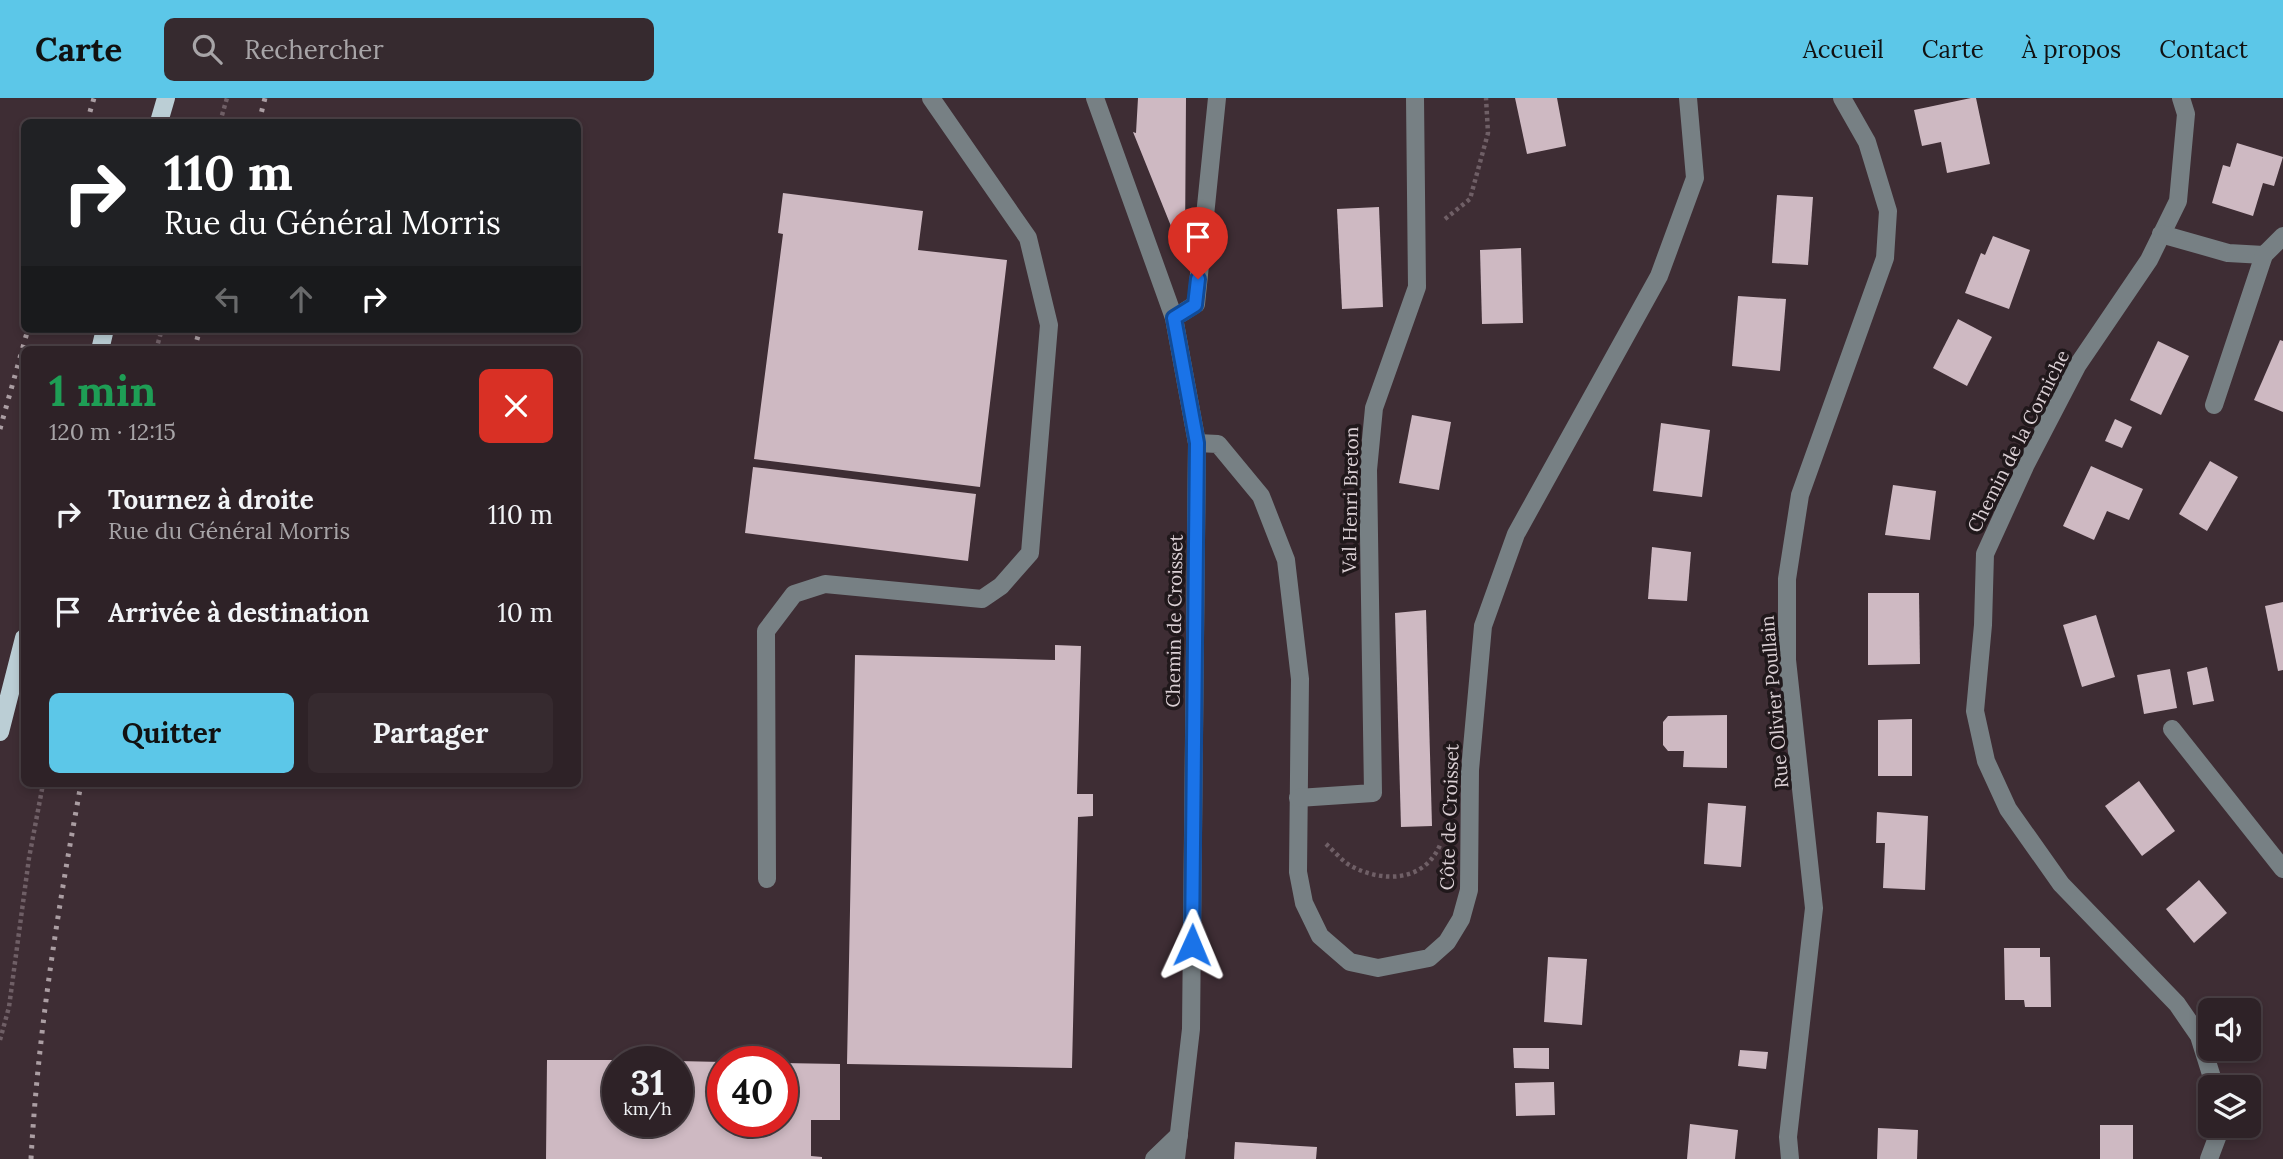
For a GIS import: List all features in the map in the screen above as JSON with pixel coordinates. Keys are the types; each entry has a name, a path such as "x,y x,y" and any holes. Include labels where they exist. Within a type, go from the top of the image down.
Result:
{"main road":[{"path":"160,119 166,98"},
{"path":"0,732 21,650"}],"street":[{"path":"767,879 766,631 794,594 825,584 982,599 1001,586 1030,553 1049,325 1028,238 931,98"},
{"name":"Chemin de Croisset","path":"1095,98 1174,318 1197,443 1191,1029 1176,1159"},
{"path":"1174,318 1196,304 1217,98"},
{"name":"Val Henri Breton","path":"1298,798 1373,793 1368,470 1374,408 1417,287 1415,98"},
{"name":"Côte de Croisset","path":"1197,443 1219,444 1261,496 1286,560 1300,679 1298,872 1304,903 1320,936 1350,962 1378,968 1429,958 1447,942 1461,919 1469,890 1470,770 1483,626 1516,534 1659,276 1695,178 1688,98"},
{"name":"Rue Olivier Poullain","path":"1790,1159 1788,1137 1814,908 1787,660 1787,579 1800,495 1885,258 1888,211 1867,142 1842,98"},
{"name":"Chemin de la Corniche","path":"2181,98 2186,114 2178,201 2149,260 2077,366 2026,464 1985,554 1983,625 1975,711 1986,761 2008,809 2061,884 2177,1004 2199,1037 2211,1075"},
{"path":"2161,234 2228,253 2264,255"},
{"path":"2214,405 2264,255 2283,236"},
{"path":"2172,729 2283,869"},
{"path":"1154,1159 1179,1135"},
{"path":"2210,1159 2217,1138"}],"path":[{"path":"221,119 227,98"},
{"path":"1417,242 1470,199 1488,133 1486,98"},
{"path":"0,1040 9,1007 29,858 42,787"},
{"path":"1324,842 1350,865 1386,878 1417,873 1436,853 1441,841"}],"building":[{"path":"1138,98 1186,98 1185,243 1177,241 1133,132 1136,133"},
{"path":"1515,98 1557,98 1566,146 1527,154"},
{"path":"1976,98 1990,164 1947,173 1941,142 1922,146 1914,110"},
{"path":"2237,143 2283,157 2274,186 2263,183 2253,216 2212,203 2223,165 2230,167"},
{"path":"783,193 923,211 918,250 1007,260 980,487 754,459 783,234 778,233"},
{"path":"1777,195 1813,197 1808,265 1772,263"},
{"path":"1379,207 1383,307 1342,309 1337,209"},
{"path":"1993,236 2030,250 2009,309 1965,293 1981,253 1985,255"},
{"path":"1521,248 1523,323 1482,324 1480,250"},
{"path":"1738,296 1786,299 1780,371 1732,366"},
{"path":"1958,319 1992,337 1967,386 1933,368"},
{"path":"2280,340 2283,341 2283,412 2254,400"},
{"path":"2158,341 2189,356 2161,415 2130,400"},
{"path":"1412,415 1451,422 1439,490 1399,483"},
{"path":"2115,419 2132,427 2122,448 2105,441"},
{"path":"1661,423 1710,430 1702,497 1653,491"},
{"path":"2210,461 2238,477 2207,531 2179,514"},
{"path":"2091,466 2143,489 2129,520 2107,511 2094,540 2063,526"},
{"path":"753,467 976,494 968,561 745,533"},
{"path":"1893,485 1936,491 1930,540 1885,535"},
{"path":"1652,547 1691,552 1687,601 1648,599"},
{"path":"1868,593 1919,593 1920,664 1868,665"},
{"path":"2283,602 2283,670 2278,671 2265,606"},
{"path":"1426,610 1432,826 1401,827 1395,613"},
{"path":"2096,615 2115,677 2082,687 2063,625"},
{"path":"1055,645 1081,646 1077,794 1093,794 1093,816 1078,817 1072,1068 847,1064 855,655 1055,660"},
{"path":"2207,667 2214,701 2193,705 2187,672"},
{"path":"2170,669 2177,708 2144,714 2137,675"},
{"path":"1727,715 1727,768 1683,767 1684,751 1668,751 1663,745 1663,722 1668,716"},
{"path":"1912,719 1912,776 1878,776 1878,720"},
{"path":"2139,781 2175,831 2142,856 2105,806"},
{"path":"1708,803 1746,806 1741,867 1704,864"},
{"path":"1877,812 1928,816 1925,890 1883,888 1885,843 1876,843"},
{"path":"2199,880 2227,913 2194,943 2166,909"},
{"path":"2004,948 2040,948 2040,957 2050,957 2051,1007 2025,1007 2024,1000 2005,1000"},
{"path":"1548,957 1587,959 1582,1025 1544,1022"},
{"path":"1513,1048 1549,1048 1549,1069 1514,1068"},
{"path":"1740,1050 1768,1052 1766,1069 1738,1066"},
{"path":"547,1060 602,1060 602,1137 693,1137 693,1061 707,1062 707,1137 798,1137 798,1063 840,1064 840,1120 811,1120 811,1156 822,1159 546,1159"},
{"path":"1554,1082 1555,1115 1516,1116 1515,1083"},
{"path":"1690,1124 1738,1130 1735,1159 1687,1159"},
{"path":"2100,1125 2133,1125 2133,1159 2100,1159"},
{"path":"1878,1128 1918,1130 1917,1159 1877,1159"},
{"path":"1235,1142 1317,1147 1316,1159 1234,1159"}],"railway":[{"path":"88,119 94,98"},
{"path":"260,119 265,98"},
{"path":"23,346 27,333"},
{"path":"195,346 199,333"},
{"path":"0,429 21,354"},
{"path":"31,1159 50,971 80,787"}],"route":[{"path":"1192,945 1197,443 1174,318 1195,305 1198,279"}]}
